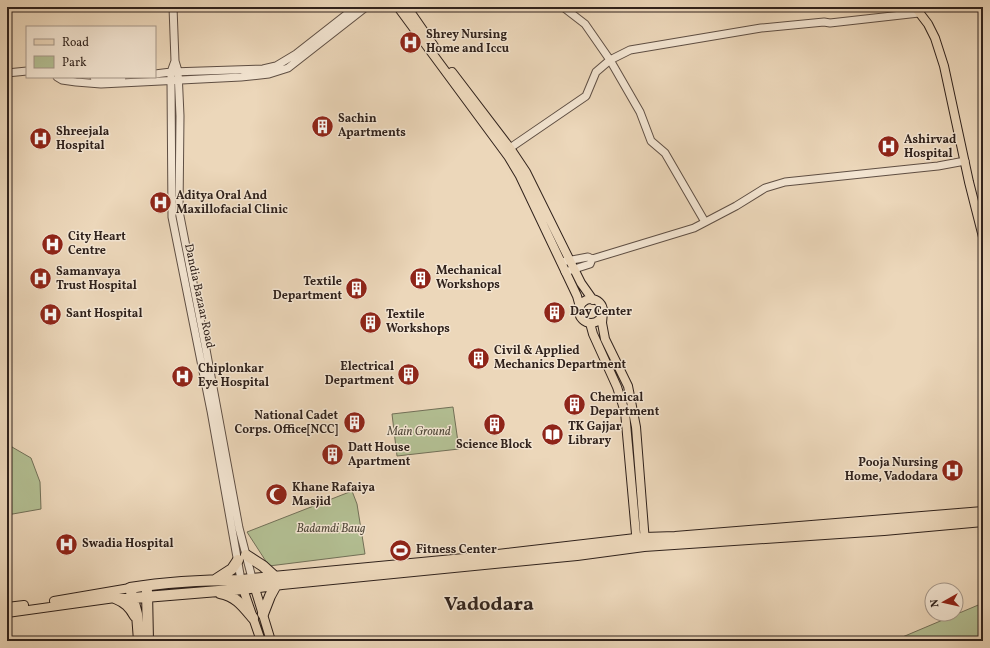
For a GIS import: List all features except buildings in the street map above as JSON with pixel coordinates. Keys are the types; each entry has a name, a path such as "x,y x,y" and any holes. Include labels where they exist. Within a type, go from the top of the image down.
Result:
{"highway":[{"path":"641,542 675,537 983,512"},
{"path":"133,598 212,592 253,583 471,558 641,542 884,530 983,521"},
{"path":"215,580 232,569 242,558 262,566 275,581"},
{"path":"140,641 130,588 146,585 215,580 242,585"},
{"path":"263,614 275,581"},
{"path":"146,585 148,597 148,641"},
{"path":"212,592 228,594 238,600 253,618"},
{"path":"115,598 129,607 138,625"}],"main road":[{"path":"398,7 508,156 565,262 574,269 581,283 593,300"},
{"path":"407,7 455,76 510,148 526,172 565,262 565,272 577,296 581,318 587,322 594,323 600,319 602,312"},
{"path":"917,10 928,24 935,38 940,55 983,236"},
{"path":"580,307 587,300 593,300 599,303 602,312 602,323 605,339 628,386 636,427 641,542"},
{"path":"590,323 593,334 617,387 625,412 641,542"},
{"path":"253,583 271,641"},
{"path":"242,585 261,641"},
{"path":"7,607 63,600 130,588"},
{"path":"7,613 115,598 133,598"}],"street":[{"name":"Dandia Bazaar Road","path":"174,7 174,80 180,116 179,211 205,344 242,558 242,585"},
{"path":"156,74 263,69 276,66 296,54 356,7"},
{"path":"59,78 62,80 101,84 241,77 269,74 288,68 366,7"},
{"path":"563,7 585,24 610,60 640,112 651,141 665,153 705,222"},
{"path":"510,148 586,96 596,72 610,60 630,50 729,33 816,23 830,24 917,10"},
{"path":"7,73 26,71"},
{"path":"565,262 588,257 592,259 687,230 736,206 765,188 785,182 938,166 964,161"},
{"path":"565,272 590,264 592,259"},
{"name":"Dandia Bazaar Road","path":"242,558 253,583"}],"green space":[{"name":"Main Ground","path":"453,407 459,449 397,456 392,414"},
{"path":"7,441 12,447 31,458 40,482 41,509 7,515"},
{"name":"Badamdi Baug","path":"352,491 357,504 365,554 269,566 247,532"},
{"path":"983,603 983,641 893,641 938,622 964,622 964,611"}],"place":[{"name":"Shrey Nursing Home and Iccu","path":"411,42"},
{"name":"Sachin Apartments","path":"322,126"},
{"name":"Shreejala Hospital","path":"40,139"},
{"name":"Ashirvad Hospital","path":"888,147"},
{"name":"Aditya Oral And Maxillofacial Clinic","path":"160,203"},
{"name":"City Heart Centre","path":"53,244"},
{"name":"Mechanical Workshops","path":"421,278"},
{"name":"Samanvaya Trust Hospital","path":"41,279"},
{"name":"Textile Department","path":"357,289"},
{"name":"Day Center","path":"555,312"},
{"name":"Sant Hospital","path":"50,314"},
{"name":"Textile Workshops","path":"371,322"},
{"name":"Civil & Applied Mechanics Department","path":"479,358"},
{"name":"Electrical Department","path":"409,374"},
{"name":"Chiplonkar Eye Hospital","path":"183,376"},
{"name":"Chemical Department","path":"575,405"},
{"name":"National Cadet Corps. Office[NCC]","path":"354,423"},
{"name":"Science Block","path":"494,424"},
{"name":"TK Gajjar Library","path":"552,434"},
{"name":"Datt House Apartment","path":"332,455"},
{"name":"Pooja Nursing Home, Vadodara","path":"953,470"},
{"name":"Khane Rafaiya Masjid","path":"277,495"},
{"name":"Swadia Hospital","path":"67,544"},
{"name":"Fitness Center","path":"401,550"}],"district":[{"name":"Vadodara","path":"489,605"}]}
